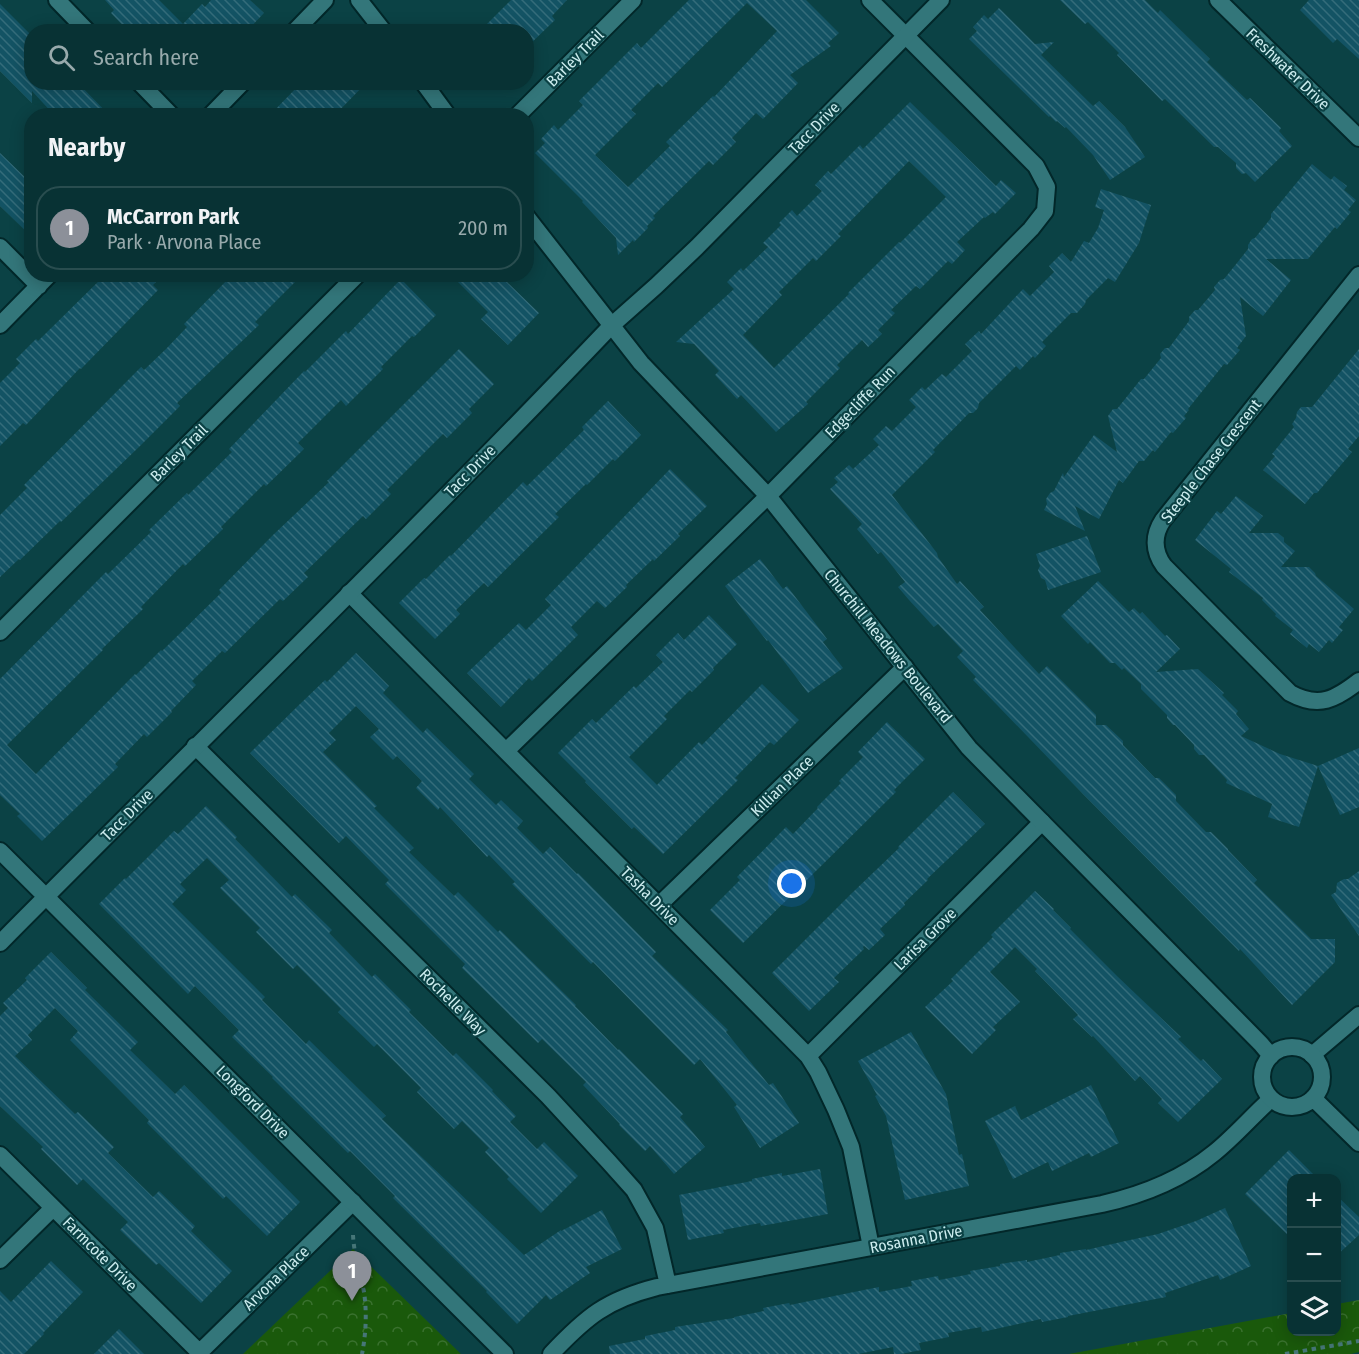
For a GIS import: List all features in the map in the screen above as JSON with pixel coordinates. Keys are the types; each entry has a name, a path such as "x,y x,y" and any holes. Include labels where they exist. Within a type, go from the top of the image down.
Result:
{"street":[{"path":"57,0 80,24"},
{"path":"302,24 325,0"},
{"path":"359,0 378,24"},
{"name":"Barley Trail","path":"525,108 633,0"},
{"path":"870,0 906,36"},
{"name":"Tacc Drive","path":"0,943 612,325 705,238 941,0"},
{"name":"Freshwater Drive","path":"1218,0 1359,138"},
{"name":"Edgecliffe Run","path":"506,751 768,496 1031,229 1044,211 1047,187 1036,166 906,36"},
{"path":"147,90 164,108"},
{"path":"218,108 235,90"},
{"path":"429,90 442,108"},
{"name":"Churchill Meadows Boulevard","path":"534,226 640,363 768,496 969,748 1271,1056"},
{"path":"0,246 24,264"},
{"name":"Steeple Chase Crescent","path":"1359,275 1163,520 1156,533 1155,541 1159,558 1164,566 1290,693 1307,700 1326,700 1336,697 1359,681"},
{"path":"0,325 43,282"},
{"name":"Barley Trail","path":"0,632 350,282"},
{"name":"Tasha Drive","path":"349,593 808,1056 836,1110 850,1147 871,1247"},
{"name":"Killian Place","path":"659,905 904,667"},
{"name":"Rochelle Way","path":"195,746 548,1096 609,1162 633,1190 655,1228 668,1285"},
{"name":"Larisa Grove","path":"808,1056 1042,822"},
{"name":"Longford Drive","path":"0,851 506,1354"},
{"path":"1312,1056 1359,1015"},
{"path":"1292,1047 1303,1049 1312,1056 1322,1072 1322,1082 1313,1098 1304,1105 1292,1107 1281,1106 1271,1100 1266,1093 1262,1078 1266,1062 1271,1056 1280,1050 1292,1047"},
{"path":"1313,1098 1359,1143"},
{"name":"Rosanna Drive","path":"551,1354 574,1329 598,1311 636,1292 1102,1204 1152,1190 1176,1178 1213,1154 1271,1100"},
{"name":"Farmcote Drive","path":"0,1155 199,1353"},
{"name":"Arvona Place","path":"199,1353 353,1202"},
{"path":"0,1260 53,1208"}],"path":[{"path":"353,1235 366,1308 366,1330 362,1354"},
{"path":"1286,1354 1359,1341"}],"green space":[{"path":"353,1249 461,1354 243,1354"},
{"path":"1359,1300 1359,1352 1351,1354 1069,1354 1287,1314 1287,1336 1341,1336 1341,1303"}],"building":[{"path":"105,0 159,0 183,24 121,24 111,13 114,10"},
{"path":"211,0 250,0 264,13 254,24 183,24 202,4 205,7"},
{"path":"511,0 567,0 552,16 555,20 534,40 534,24 487,24"},
{"path":"689,0 806,0 839,33 828,43 831,46 790,75 798,83 763,119 756,113 732,138 736,142 713,165 709,161 653,216 655,218 647,226 648,228 618,255 616,238 535,153 545,143 541,139 554,125 558,130 583,105 579,101 637,43 641,48","holes":["747,3 777,31 714,97 666,142 670,146 628,187 595,155 636,114 631,110 658,83 662,87"]},
{"path":"1060,0 1145,0 1158,13 1160,10 1210,59 1207,62 1281,128 1279,131 1292,146 1255,182 1246,173 1242,174 1236,168 1236,163 1218,147 1214,147 1165,99 1162,101 1088,22 1085,24"},
{"path":"1309,0 1359,0 1359,59 1337,39 1333,43 1300,10"},
{"path":"0,4 24,28 24,90 85,90 102,108 48,108 32,91 32,103 0,71"},
{"path":"999,8 1035,44 1054,42 1041,55 1093,106 1099,101 1125,127 1145,157 1110,180 1093,155 1066,127 1049,117 969,39 977,31 973,27 984,15 988,19"},
{"path":"294,90 359,90 342,108 277,108"},
{"path":"910,102 996,186 1001,180 1016,193 995,214 993,212 984,217 957,242 965,250 952,264 948,261 920,289 916,286 891,310 895,313 878,330 882,334 868,347 862,340 837,365 840,368 806,402 808,404 776,432 741,395 737,399 715,375 719,371 694,344 676,342 734,289 727,282 741,268 743,271 768,247 763,243 781,225 779,223 792,210 797,216 822,191 815,185 828,171 831,174 860,145 863,149","holes":["909,161 946,197 774,368 743,335 782,295 779,292 813,258 816,261 841,236 838,234"]},
{"path":"0,153 24,176 24,229 0,206"},
{"path":"1312,164 1331,180 1334,176 1347,186 1344,190 1356,200 1348,210 1351,212 1308,259 1266,259 1291,280 1263,316 1240,297 1246,336 1237,348 1240,350 1227,365 1224,364 1188,409 1184,416 1186,418 1173,433 1171,432 1155,452 1153,450 1144,461 1139,461 1123,483 1119,480 1099,519 1075,506 1085,531 1044,510 1047,504 1046,499 1054,491 1063,473 1064,477 1094,435 1117,452 1108,416 1113,409 1117,409 1161,358 1160,354 1165,348 1169,348 1189,321 1189,317 1195,310 1198,310 1215,290 1214,287 1237,263 1248,249 1252,239"},
{"path":"1101,189 1151,205 1139,243 1115,282 1108,278 1086,300 1077,313 1071,313 1042,342 1046,346 1035,358 1033,356 1020,370 1016,366 892,495 937,553 957,584 960,581 984,607 980,610 1039,674 1047,666 1096,715 1096,725 1106,725 1123,741 1123,745 1155,778 1159,778 1176,795 1176,801 1206,832 1211,832 1228,849 1257,880 1254,883 1311,939 1335,939 1335,962 1292,1005 1240,949 1239,951 1083,794 973,680 976,677 957,657 963,651 938,624 934,627 898,587 905,582 881,552 878,554 857,529 862,524 830,489 838,482 834,478 849,465 853,469 879,445 873,439 886,426 892,431 916,407 909,400 922,387 925,390 942,374 946,377 972,351 965,344 979,331 981,334 1023,289 1030,296 1054,272 1049,266 1062,253 1071,262 1084,241 1089,243 1098,228 1104,210 1095,207"},
{"path":"98,282 156,282 153,285 158,290 26,425 23,423 0,446 0,383 20,363 16,359 36,339 38,341"},
{"path":"225,282 295,282 255,322 259,325 177,403 180,406 140,446 0,577 0,515 27,488 24,485 141,367 144,370 166,349 187,327 184,324"},
{"path":"398,282 404,282 436,315 381,367 383,369 346,406 341,400 298,443 304,449 266,486 264,484 185,566 183,564 141,607 143,609 7,745 36,774 135,674 221,593 219,590 459,349 494,384 469,409 472,413 447,438 443,434 387,490 391,494 366,519 363,516 304,573 308,577 283,601 280,599 225,653 222,651 192,681 196,685 172,712 147,737 144,734 115,764 118,767 42,841 17,816 20,814 0,795 0,679 106,572 108,574 151,532 149,530 232,452 229,449 304,371 346,331 348,334"},
{"path":"458,282 507,282 539,313 508,345 481,319 488,312"},
{"path":"1359,349 1359,436 1348,449 1352,452 1305,504 1263,470 1275,456 1272,454 1294,427 1292,424 1297,412 1301,407 1312,407"},
{"path":"608,401 641,435 555,514 559,517 488,587 484,583 456,610 460,614 435,639 399,603 451,556 523,482 527,486 584,430 582,427"},
{"path":"670,469 707,506 678,534 680,536 654,561 653,559 605,608 597,601 571,627 578,635 532,681 529,678 501,707 467,673 519,623 526,630 551,605 545,599"},
{"path":"1236,496 1263,516 1249,533 1278,533 1284,538 1284,542 1295,551 1281,567 1309,567 1316,576 1354,609 1339,627 1343,630 1332,643 1329,640 1319,652 1309,644 1307,648 1290,634 1293,630 1275,616 1276,614 1262,600 1263,598 1229,572 1231,569 1195,540 1217,511 1221,514"},
{"path":"1087,536 1101,572 1048,590 1038,570 1040,566 1036,554"},
{"path":"760,559 783,589 787,586 827,639 823,642 843,668 808,693 725,586"},
{"path":"1098,581 1129,612 1134,608 1140,614 1142,612 1180,649 1156,672 1198,669 1224,693 1222,695 1238,711 1236,714 1249,729 1241,736 1280,754 1318,766 1299,827 1268,817 1272,804 1226,783 1227,780 1204,755 1199,755 1194,745 1141,689 1141,684 1124,668 1122,670 1115,663 1110,663 1061,616"},
{"path":"709,615 737,644 692,692 690,690 664,716 667,719 629,757 657,785 699,742 702,745 762,684 799,720 774,745 770,742 735,778 738,780 663,854 634,827 632,829 558,753 592,719 596,723 663,662 656,655 678,633 684,640"},
{"path":"356,653 389,686 383,693 423,733 427,728 474,774 469,779 496,805 501,800 523,821 517,828 543,854 550,847 656,952 652,956 728,1030 726,1032 769,1085 773,1083 799,1123 760,1148 734,1107 737,1105 700,1059 694,1065 593,962 591,964 512,884 515,882 489,855 487,857 440,807 438,810 416,788 422,781 397,756 393,760 370,737 379,729 356,706 329,733 336,740 323,752 377,806 374,808 414,848 409,852 454,896 458,892 498,932 500,930 683,1114 680,1117 705,1147 674,1174 650,1146 645,1151 619,1125 583,1085 586,1082 542,1039 538,1043 462,968 465,964 385,884 389,880 346,836 339,843 250,753"},
{"path":"887,722 925,759 894,790 896,792 743,943 710,910 740,880 737,877 786,827 793,834 818,808 841,783 839,781 863,757 858,752"},
{"path":"1359,748 1359,807 1340,815 1318,766"},
{"path":"953,792 985,824 904,903 905,905 880,929 885,935 869,950 863,947 864,949 834,978 839,982 809,1011 772,973"},
{"path":"206,806 292,897 295,894 332,930 329,933 372,977 375,974 453,1056 456,1053 493,1090 516,1116 510,1122 537,1149 544,1142 578,1176 541,1213 507,1179 509,1177 485,1152 489,1148 462,1121 454,1129 417,1092 421,1088 377,1044 374,1047 338,1012 341,1009 297,965 293,969 256,932 260,928 220,888 229,880 207,858 180,884 186,890 172,904 265,997 262,1000 306,1044 309,1040 386,1116 382,1119 524,1255 561,1230 602,1210 622,1249 586,1267 590,1273 550,1300 546,1295 517,1324 393,1198 395,1196 350,1151 348,1153 232,1037 239,1030 195,986 188,994 99,904 174,831 178,834"},
{"path":"1359,871 1359,936 1331,895 1336,892 1337,883"},
{"path":"1035,891 1117,976 1181,1037 1178,1039 1201,1061 1203,1059 1222,1079 1178,1122 1158,1103 1162,1099 1140,1076 1135,1081 1093,1036 1073,1019 1078,1015 1015,947 990,972 1020,1002 993,1027 996,1030 972,1054 925,1007 953,981 951,979 993,937 991,935"},
{"path":"51,952 87,988 85,990 138,1042 130,1050 175,1094 184,1085 300,1202 267,1236 226,1196 223,1199 147,1123 149,1120 70,1040 78,1031 55,1008 28,1035 32,1040 15,1056 75,1114 78,1112 114,1147 108,1153 153,1197 159,1191 195,1226 191,1231 232,1271 201,1303 159,1263 156,1265 120,1230 128,1222 83,1179 77,1185 41,1149 43,1147 0,1106 0,1016 8,1008 3,1003"},
{"path":"911,1032 946,1094 959,1155 962,1154 969,1186 905,1200 886,1116 858,1061"},
{"path":"1091,1085 1119,1143 1091,1157 1089,1153 1052,1171 1048,1162 1013,1179 985,1121 1015,1106 1021,1120"},
{"path":"1289,1150 1313,1174 1287,1174 1287,1234 1245,1194"},
{"path":"820,1169 828,1214 761,1226 760,1223 688,1240 679,1195 782,1173 782,1176"},
{"path":"1341,1200 1359,1217 1359,1235 1341,1251"},
{"path":"1225,1208 1251,1266 1220,1280 1218,1275 1165,1293 1166,1297 982,1332 981,1327 948,1333 949,1337 919,1343 921,1350 901,1354 894,1354 893,1347 858,1354 610,1354 609,1346 645,1339 645,1336 675,1330 675,1327 734,1318 764,1311 763,1308 789,1303 790,1305 879,1287 879,1292 912,1286 911,1281 938,1276 939,1280 971,1274 970,1271 1000,1266 1000,1264 1027,1260 1027,1262 1060,1255 1060,1253 1086,1250 1158,1234"},
{"path":"51,1261 83,1292 24,1354 0,1354 0,1291 11,1302"},
{"path":"119,1329 144,1354 94,1354"}],"place":[{"name":"McCarron Park","path":"352,1301"}]}
